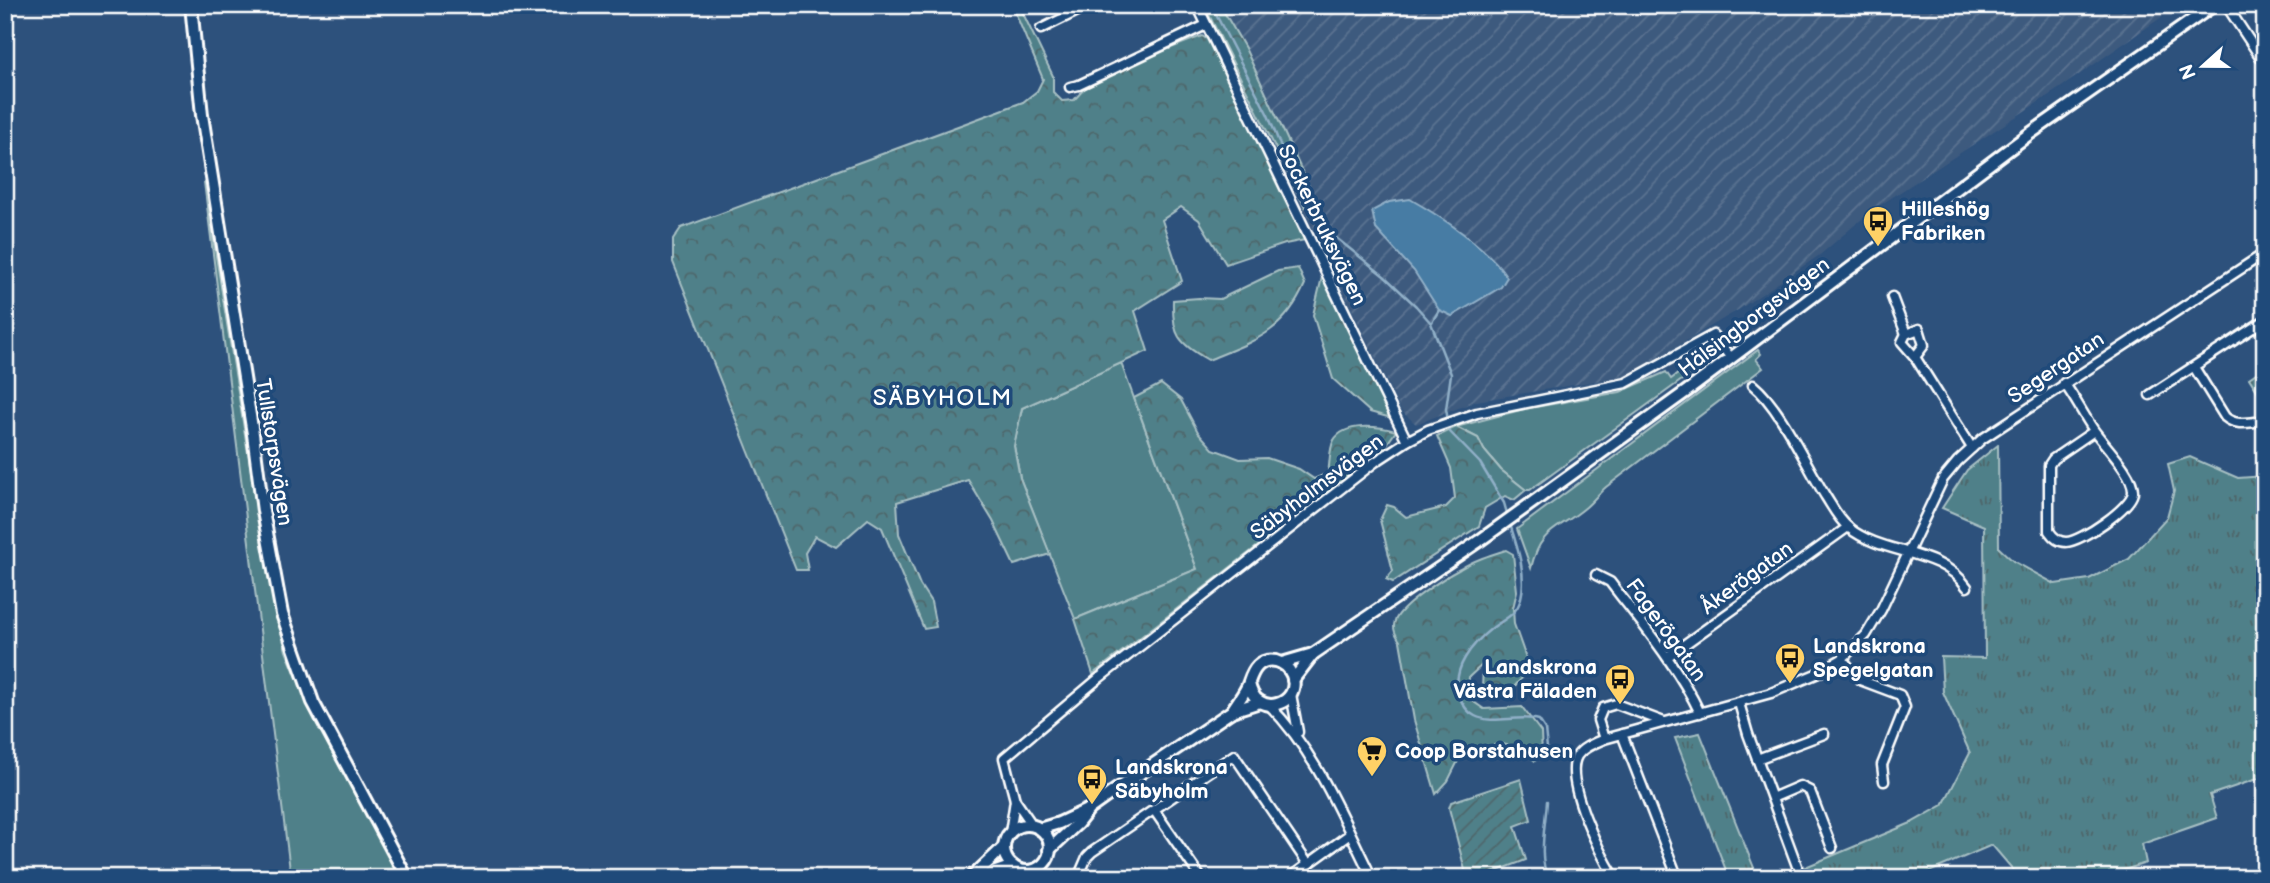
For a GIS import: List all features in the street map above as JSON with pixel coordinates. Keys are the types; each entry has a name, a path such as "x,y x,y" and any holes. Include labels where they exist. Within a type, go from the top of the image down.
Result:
{"main road":[{"name":"Tullstorpsvägen","path":"191,5 202,115 263,511 282,614 313,702 407,878"},
{"name":"Hälsingborgsvägen","path":"1282,663 1313,654 1479,541 1731,358 2028,135 2214,5"},
{"name":"Hälsingborgsvägen","path":"1293,680 1313,654"},
{"path":"971,878 1004,847 1010,833 1023,825 1036,828 1059,823 1089,809 1231,710 1249,683 1252,672 1260,664 1271,661 1282,663 1289,670 1293,680 1291,694 1282,702 1231,710"},
{"path":"1249,683 1252,694 1265,704"},
{"path":"1042,878 1041,865 1049,850 1089,809"},
{"path":"1036,828 1047,838 1049,850"},
{"path":"1004,847 1006,858 1021,871"},
{"path":"979,878 1032,870 1041,865"}],"street":[{"path":"1041,29 1090,5"},
{"name":"Sockerbruksvägen","path":"1197,5 1407,441"},
{"path":"2226,5 2265,64"},
{"path":"1070,87 1206,25"},
{"name":"Segergatan","path":"1615,878 1596,843 1575,782 1575,762 1578,754 1604,739 1739,703 1790,685 1842,659 1866,635 1881,610 1943,479 1972,448 2064,383 2263,258"},
{"path":"1892,297 1906,334"},
{"path":"2150,395 2265,320"},
{"path":"1915,358 1924,345 1919,329 1906,334 1902,342 1972,448"},
{"name":"Säbyholmsvägen","path":"1036,828 1015,800 1004,758 1098,679 1375,462 1428,430 1478,413 1626,383 1713,335 1731,358"},
{"path":"2194,368 2231,422 2238,424 2265,421"},
{"path":"2064,383 2131,483 2133,492 2131,500 2119,512 2079,539 2064,542 2049,531 2049,465 2053,458 2094,431"},
{"path":"1753,385 1767,397 1839,517 1848,527 1866,537 1935,562 1959,575 1967,587"},
{"name":"Åkerögatan","path":"1667,657 1848,527"},
{"name":"Fagerögatan","path":"1596,575 1610,582 1667,657 1689,690 1700,713"},
{"path":"1842,659 1860,680 1900,695 1905,707 1882,765 1884,781"},
{"path":"1291,694 1299,738"},
{"path":"1739,703 1797,866"},
{"path":"1265,704 1299,738 1372,878"},
{"path":"1604,739 1598,716 1603,708 1611,704 1664,722"},
{"path":"1622,734 1675,871"},
{"path":"1758,759 1824,734"},
{"path":"1078,878 1092,852 1234,755 1308,864"},
{"path":"1772,797 1800,786 1810,791 1832,848"},
{"name":"Säbyholmsvägen","path":"1010,833 1015,800"},
{"path":"1154,810 1200,878"},
{"path":"1289,878 1350,834"}],"shaded area":[{"path":"1206,5 2179,5 2060,88 1871,211 1821,254 1738,310 1627,376 1477,401 1416,424 1401,411"},
{"path":"1410,199 1449,224 1488,255 1507,277 1501,287 1452,316 1439,310 1414,271 1376,229 1372,211 1389,202"}],"green space":[{"path":"1012,5 1019,5 1053,76 1053,92 1062,101 1074,100 1085,88 1150,56 1202,36 1207,39 1305,240 1226,264 1199,220 1181,207 1162,220 1182,281 1135,311 1148,351 1022,408 1014,446 1020,478 1050,554 1014,565 993,521 968,480 897,502 899,534 920,585 931,602 936,627 924,629 882,528 868,519 836,547 815,536 805,553 808,570 796,570 673,262 673,240 681,228 1023,102 1037,91 1043,79"},
{"path":"1204,5 1220,5 1245,48 1313,195 1313,202 1305,207"},
{"path":"204,182 268,576 286,651 315,721 400,878 291,878"},
{"path":"1298,268 1305,284 1297,301 1277,325 1253,341 1208,360 1183,343 1179,337 1174,322 1173,300 1220,299 1278,271"},
{"path":"1322,277 1327,281 1391,418 1370,412 1333,379 1313,315"},
{"path":"1704,348 1711,349 1711,358 1704,364 1530,490 1526,490 1501,470 1484,450 1478,438 1456,427 1524,409 1620,392 1666,372 1671,379 1699,358 1700,351"},
{"path":"1758,350 1761,354 1756,359 1763,368 1606,487 1589,505 1545,537 1531,568 1517,529"},
{"path":"1121,363 1197,569 1075,619 1020,478 1014,446 1022,408"},
{"path":"2265,367 2265,403 2249,378"},
{"path":"1161,384 1181,400 1198,432 1213,449 1240,459 1267,458 1299,469 1314,479 1328,473 1332,443 1339,434 1362,427 1396,431 1384,448 1093,674 1075,619 1197,569 1134,398"},
{"path":"1456,427 1478,438 1484,450 1501,470 1526,490 1514,500 1505,496 1485,508 1479,526 1393,582 1386,579 1393,571 1380,520 1387,505 1406,517 1446,507 1455,498 1451,468 1437,436"},
{"path":"1998,445 1999,548 2013,561 2055,584 2089,579 2129,559 2167,517 2174,491 2168,464 2190,457 2238,478 2265,476 2263,777 2210,795 2217,818 2142,844 2146,863 2099,878 2020,878 1992,845 1915,878 1779,878 1911,823 1943,805 1970,753 1943,692 1941,657 1985,658 1984,526 1942,508 1967,470"},
{"path":"1506,550 1513,554 1517,591 1513,608 1514,624 1530,669 1514,687 1497,698 1482,690 1483,664 1469,677 1468,698 1484,709 1522,707 1541,732 1542,755 1535,761 1520,748 1502,744 1475,748 1460,757 1448,781 1436,794 1414,720 1400,641 1394,624 1405,608 1444,578 1471,563"},
{"path":"1700,733 1758,878 1729,878 1675,738"},
{"path":"1521,779 1531,820 1515,826 1526,860 1492,873 1493,878 1467,878 1449,808 1451,802"}],"waterway":[{"path":"1211,5 1268,115 1302,199 1330,233 1384,276 1431,323 1451,374 1446,409 1450,432 1480,463 1504,503 1508,517"},
{"path":"1432,322 1439,310"},
{"path":"1510,524 1522,570 1521,598 1513,613 1492,628 1471,649 1461,667 1457,685 1463,705 1482,719 1539,720 1545,729 1547,748"},
{"path":"1547,801 1543,862 1549,878"}],"place":[{"name":"Hilleshög Fabriken","path":"1878,248"},
{"name":"Landskrona Spegelgatan","path":"1790,685"},
{"name":"Landskrona Västra Fäladen","path":"1620,706"},
{"name":"Coop Borstahusen","path":"1372,778"},
{"name":"Landskrona Säbyholm","path":"1092,806"}],"district":[{"name":"SÄBYHOLM","path":"943,398"}]}
